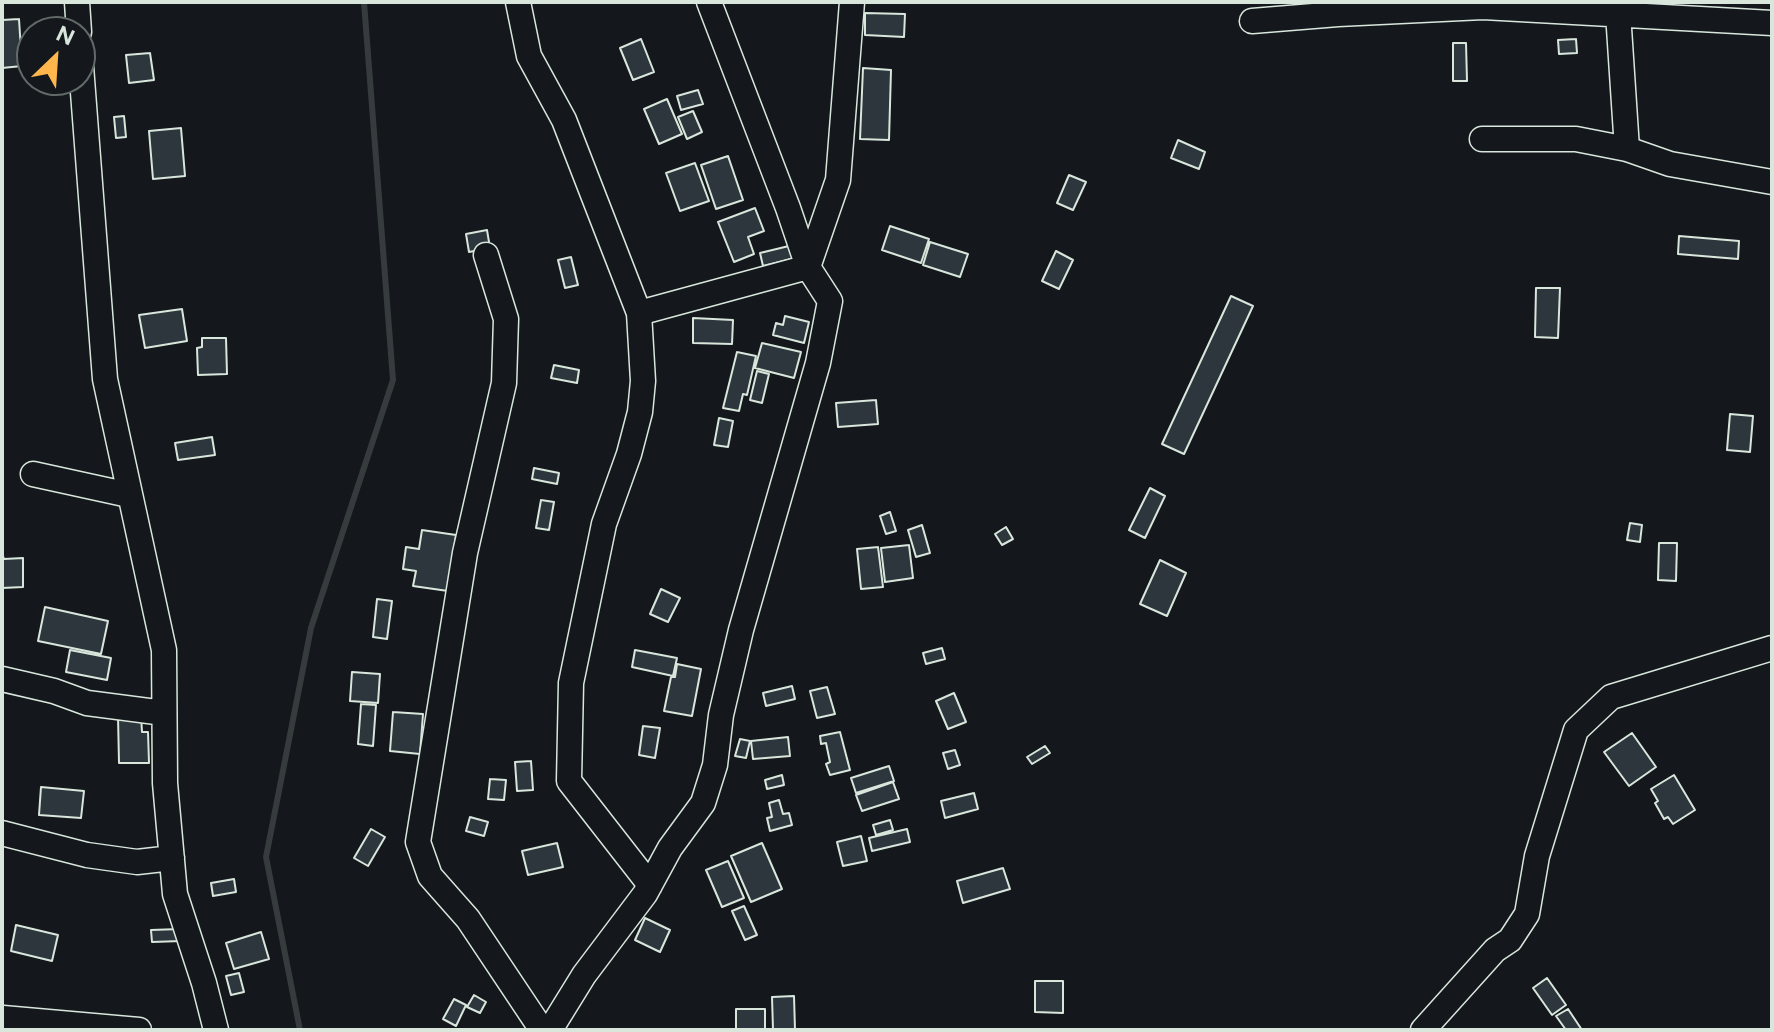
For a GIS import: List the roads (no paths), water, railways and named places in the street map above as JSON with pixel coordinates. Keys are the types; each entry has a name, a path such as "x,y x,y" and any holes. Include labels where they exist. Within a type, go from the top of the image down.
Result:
{"street":[{"path":"518,2 529,56 564,120 639,313 643,381 640,412 604,524 571,683 569,781 650,885"},
{"path":"550,1030 584,975 650,885 670,848 703,803 715,765 721,715 741,630 818,363 830,301 808,267 784,195 709,2"},
{"path":"808,267 838,180 852,2"},
{"path":"1252,21 1483,7 1772,23"},
{"path":"1618,13 1627,149"},
{"path":"83,96 105,379 164,650 165,783 175,894 216,1030 194,1030"},
{"path":"1482,139 1576,139 1627,149 1670,164 1772,182"},
{"path":"486,255 506,319 504,383 465,553 418,842 430,876 468,919 542,1030"},
{"path":"639,313 808,267"},
{"path":"33,474 129,495"},
{"path":"1423,1030 1495,950 1510,940 1527,914 1537,856 1576,730 1611,697 1772,648"},
{"path":"2,679 87,703 164,713"},
{"path":"2,833 87,855 137,862 172,858"},
{"path":"3,1018 139,1030"}],"waterway":[{"path":"300,1030 266,857 311,628 393,380 364,2"}]}
